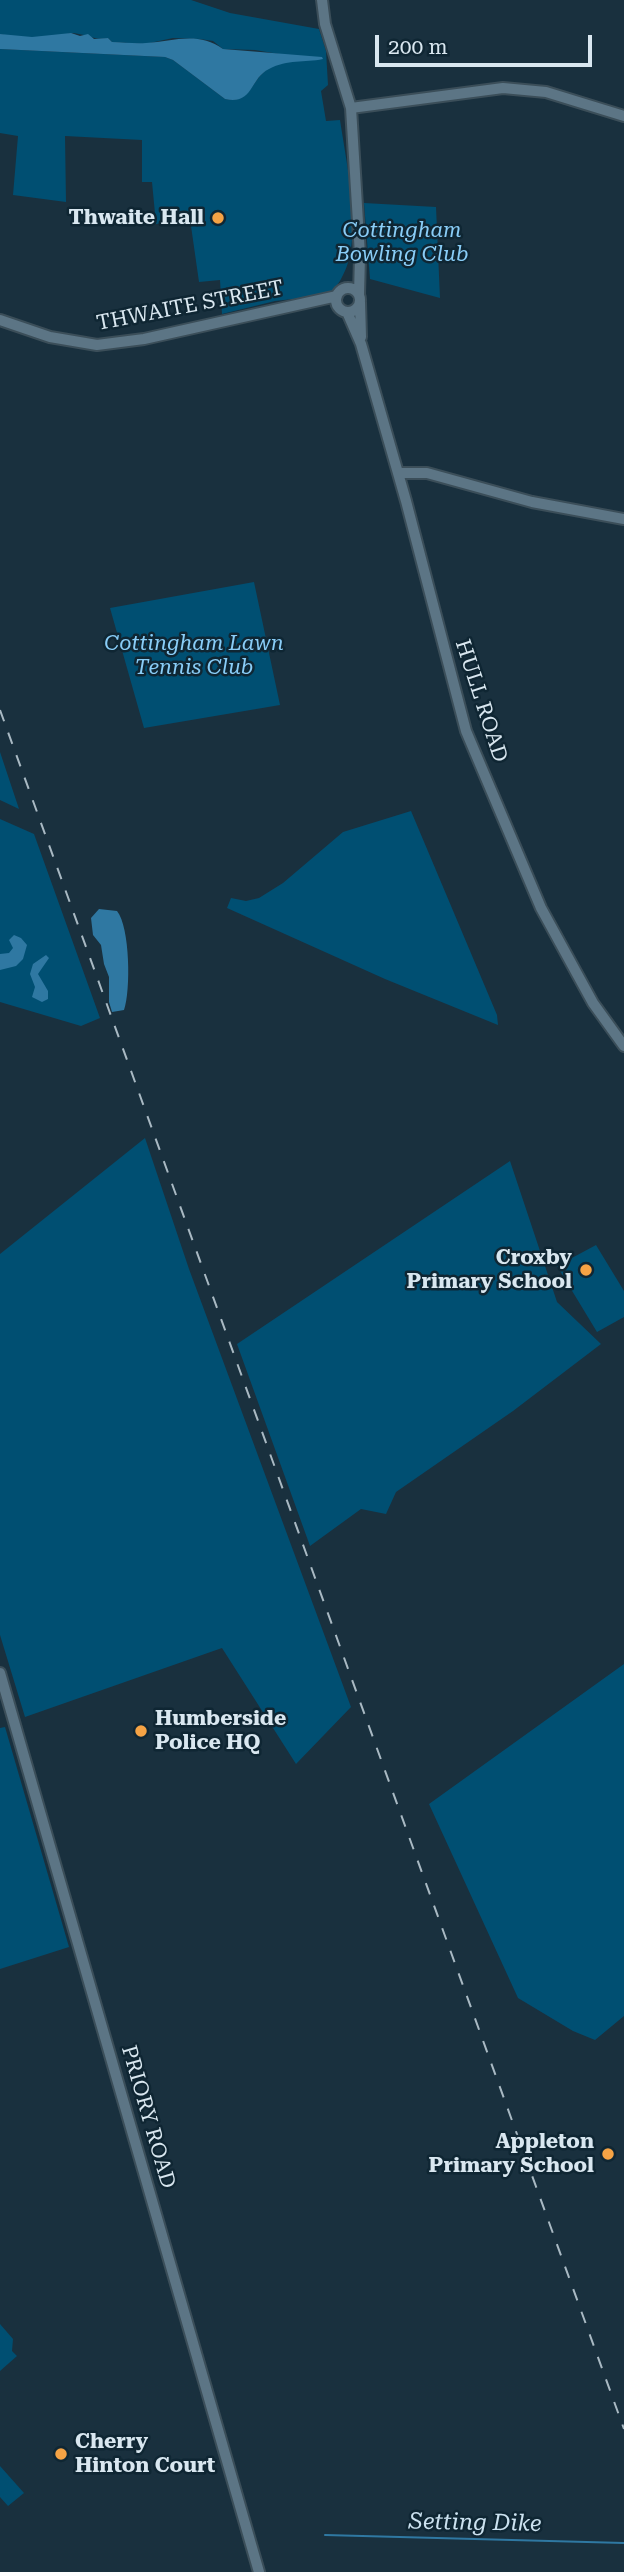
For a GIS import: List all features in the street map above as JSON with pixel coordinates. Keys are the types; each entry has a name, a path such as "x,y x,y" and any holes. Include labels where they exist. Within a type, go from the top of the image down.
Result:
{"street":[{"name":"HULL ROAD","path":"322,0 325,24 351,108 360,255 361,344"},
{"path":"351,108 503,88 546,92 624,116"},
{"path":"346,288 355,290 359,298 356,309 343,310 337,296 355,274 360,255"},
{"name":"THWAITE STREET","path":"0,320 50,337 97,345 144,339 337,296"},
{"name":"THWAITE STREET","path":"306,303 343,310"},
{"name":"HULL ROAD","path":"343,310 361,344 466,731 541,908 593,1003 624,1046"},
{"path":"398,473 427,473 531,502 624,519"},
{"name":"PRIORY ROAD","path":"0,1673 259,2572"}],"green space":[{"path":"0,0 191,0 230,13 319,29 326,51 328,85 321,91 326,121 340,120 353,222 348,262 341,280 329,295 275,301 222,314 220,280 199,282 190,219 156,224 152,182 142,182 142,140 65,136 66,202 13,195 18,136 0,133 0,49 165,57 173,60 225,99 233,100 244,96 263,73 285,55 223,49 213,41 200,39 173,38 145,44 112,42 108,38 71,33 38,38 7,36 0,34"},
{"name":"Cottingham Bowling Club","path":"364,203 436,207 440,298 370,279"},
{"name":"Cottingham Lawn Tennis Club","path":"254,582 280,705 144,728 110,608"},
{"path":"0,752 19,809 0,800"},
{"path":"411,811 497,1015 498,1025 385,979 227,908 231,898 246,901 259,898 283,883 343,832"},
{"path":"0,819 34,834 100,1018 81,1026 0,1002"},
{"path":"145,1138 189,1269 351,1707 296,1764 222,1648 25,1717 0,1635 0,1254"},
{"path":"510,1161 557,1302 601,1344 513,1411 396,1492 386,1514 361,1509 310,1546 237,1344"},
{"path":"596,1245 624,1291 624,1317 597,1332 557,1266"},
{"path":"624,1664 624,2016 595,2040 573,2031 518,1998 429,1804"},
{"path":"5,1727 69,1947 0,1969 0,1728"},
{"path":"0,2324 13,2339 12,2351 17,2356 0,2371"},
{"path":"0,2466 24,2493 8,2506 0,2497"}],"shaded area":[{"path":"71,33 80,36 88,34 94,39 108,38 112,42 133,43 186,38 205,40 223,49 323,59 289,62 269,69 246,95 234,100 225,99 173,60 165,57 0,49 0,34 32,37"},
{"path":"99,909 117,911 125,931 128,975 124,1010 112,1012 109,1002 109,977 101,945 93,935 91,918"},
{"path":"14,935 27,945 23,959 16,966 0,970 0,954 9,953 13,948 9,940"},
{"path":"46,955 49,958 38,974 48,991 48,999 42,1002 32,997 35,987 30,974 33,964"}],"waterway":[{"name":"Setting Dike","path":"325,2535 624,2543"}],"railway":[{"path":"0,710 624,2429"}],"place":[{"name":"Thwaite Hall","path":"218,218"},
{"name":"Croxby Primary School","path":"586,1270"},
{"name":"Humberside Police HQ","path":"141,1731"},
{"name":"Appleton Primary School","path":"608,2154"},
{"name":"Cherry Hinton Court","path":"61,2454"}]}
